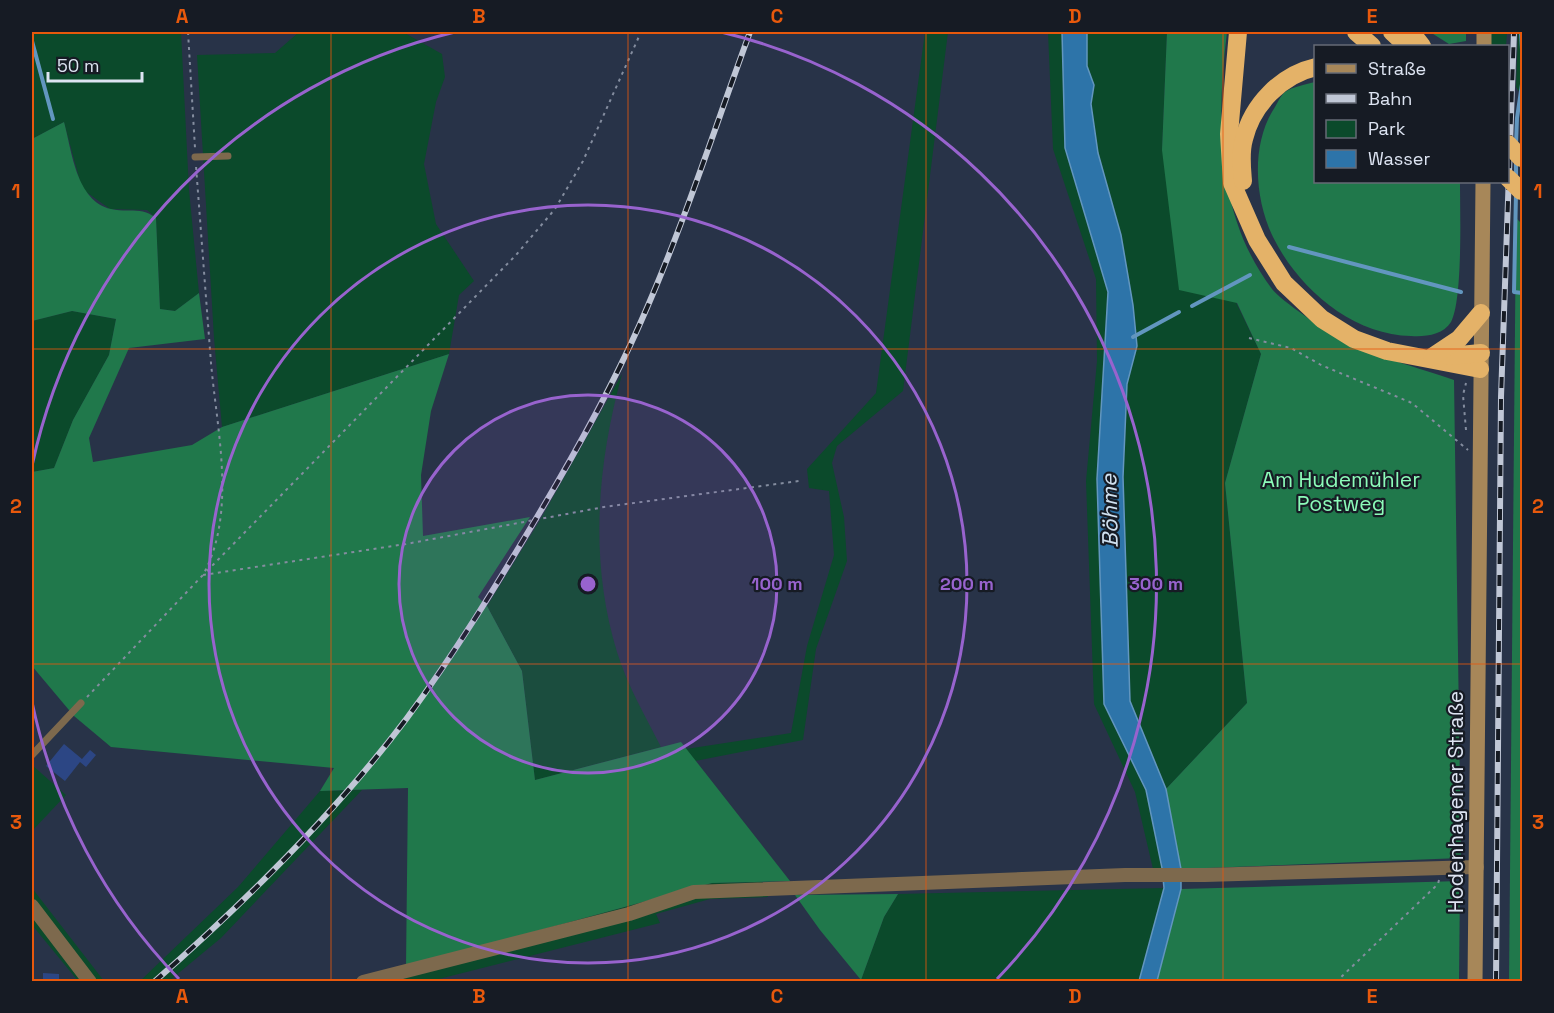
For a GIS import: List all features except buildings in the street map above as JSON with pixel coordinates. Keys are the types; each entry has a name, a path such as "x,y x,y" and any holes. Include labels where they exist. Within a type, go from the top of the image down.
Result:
{"highway":[{"path":"1238,32 1229,134 1232,183 1257,240 1284,283 1322,319 1354,339 1387,351 1480,361"},
{"path":"1356,32 1371,45"},
{"path":"1392,32 1406,45"},
{"path":"1411,32 1421,45"},
{"path":"1244,207 1243,140 1259,104 1286,79 1314,69"},
{"path":"1509,145 1522,158"},
{"path":"1509,179 1522,192"},
{"path":"1432,357 1458,339 1481,313"}],"main road":[{"name":"Hodenhagener Straße","path":"1475,981 1483,183"}],"street":[{"path":"363,981 409,976 629,914 694,892 1151,874 1204,876 1477,867"},
{"path":"32,906 90,981"}],"lane":[{"path":"195,157 228,156"},
{"path":"32,755 81,703"}],"path":[{"path":"188,32 195,157 220,458 221,514 215,553 203,575"},
{"path":"81,703 516,255 555,209 583,161 641,32"},
{"path":"1249,338 1291,348 1321,365 1412,403 1466,450 1479,450"},
{"path":"203,575 406,543 604,507 799,481"},
{"path":"1336,981 1438,884 1442,868"}],"green space":[{"path":"32,32 181,32 189,190 199,293 175,311 160,309 156,218 147,210 110,209 82,189 64,122 32,139"},
{"path":"299,32 403,32 442,54 445,77 436,102 424,164 436,224 474,281 459,295 449,354 222,427 214,338 197,55 275,53"},
{"path":"925,32 948,32 903,391 837,446 832,463 844,517 847,561 816,649 803,740 695,761 686,749 791,733 807,646 834,555 829,491 809,488 807,469 876,393"},
{"path":"1048,32 1062,32 1065,148 1108,292 1097,480 1104,704 1146,790 1162,868 1153,869 1135,792 1094,704 1086,481 1097,361 1096,279 1053,149"},
{"path":"1087,32 1167,32 1162,150 1261,354 1225,483 1247,703 1166,789 1130,701 1123,477 1127,384 1137,345 1121,235 1098,153 1091,104 1094,85 1087,66"},
{"name":"Am Hudemühler Postweg","path":"1167,32 1227,32 1222,99 1224,166 1230,198 1240,230 1254,260 1272,289 1316,324 1354,346 1454,380 1461,858 1181,869 1166,789 1247,703 1225,483 1261,354 1237,303 1179,290 1162,150"},
{"path":"1430,32 1466,32 1466,41 1449,44"},
{"path":"1489,32 1507,32 1506,45 1489,45"},
{"path":"1518,32 1522,32 1522,96 1516,87"},
{"path":"1314,82 1314,183 1460,183 1460,254 1457,295 1451,322 1443,330 1416,336 1389,334 1348,318 1312,290 1284,256 1273,237 1262,205 1258,171 1259,154 1267,121 1284,93 1295,87"},
{"path":"64,122 77,173 90,196 99,204 111,209 145,212 156,218 160,309 175,311 199,293 205,339 129,348 89,438 93,462 192,445 222,427 449,354 431,411 421,475 423,536 530,517 478,597 487,606 522,671 535,780 681,742 790,881 712,883 406,967 408,788 320,791 334,768 111,747 74,716 32,666 32,472 54,468 73,420 109,355 116,319 72,311 32,321 32,139"},
{"path":"1516,218 1522,224 1522,981 1509,982"},
{"path":"72,311 116,319 109,355 73,420 54,468 32,472 32,321"},
{"path":"622,374 613,409 602,478 600,548 602,583 608,617 621,664 661,747 535,780 522,671 487,606 540,520"},
{"path":"32,765 66,795 32,831"},
{"path":"362,790 221,938 169,981 139,982 238,887 320,791"},
{"path":"1460,881 1459,981 1157,982 1181,889"},
{"path":"762,882 768,897 710,899 656,914 660,923 431,981 343,982 406,967 712,883"},
{"path":"32,888 104,981 78,981 32,925"},
{"path":"1164,888 1139,981 861,980 884,917 898,894"},
{"path":"898,894 884,917 861,980 795,895"}],"water":[{"name":"Böhme","path":"1062,32 1087,32 1087,66 1094,85 1091,104 1098,153 1121,235 1133,305 1137,346 1127,384 1123,477 1130,701 1166,789 1181,869 1181,889 1157,981 1139,981 1164,888 1162,868 1146,790 1104,704 1097,479 1108,292 1065,148"}],"waterway":[{"path":"1521,32 1522,50"},
{"path":"32,41 53,119"},
{"path":"1516,144 1522,84"},
{"path":"1516,160 1516,177"},
{"path":"1516,193 1514,292 1522,293"},
{"path":"1289,247 1461,292"},
{"path":"1192,306 1250,275"},
{"path":"1133,337 1179,312"}],"railway":[{"path":"154,982 255,889 349,789 425,694 491,594 578,446 628,350 684,217 750,32"},
{"path":"1509,172 1514,32"},
{"path":"1496,982 1501,397 1509,183"}]}
